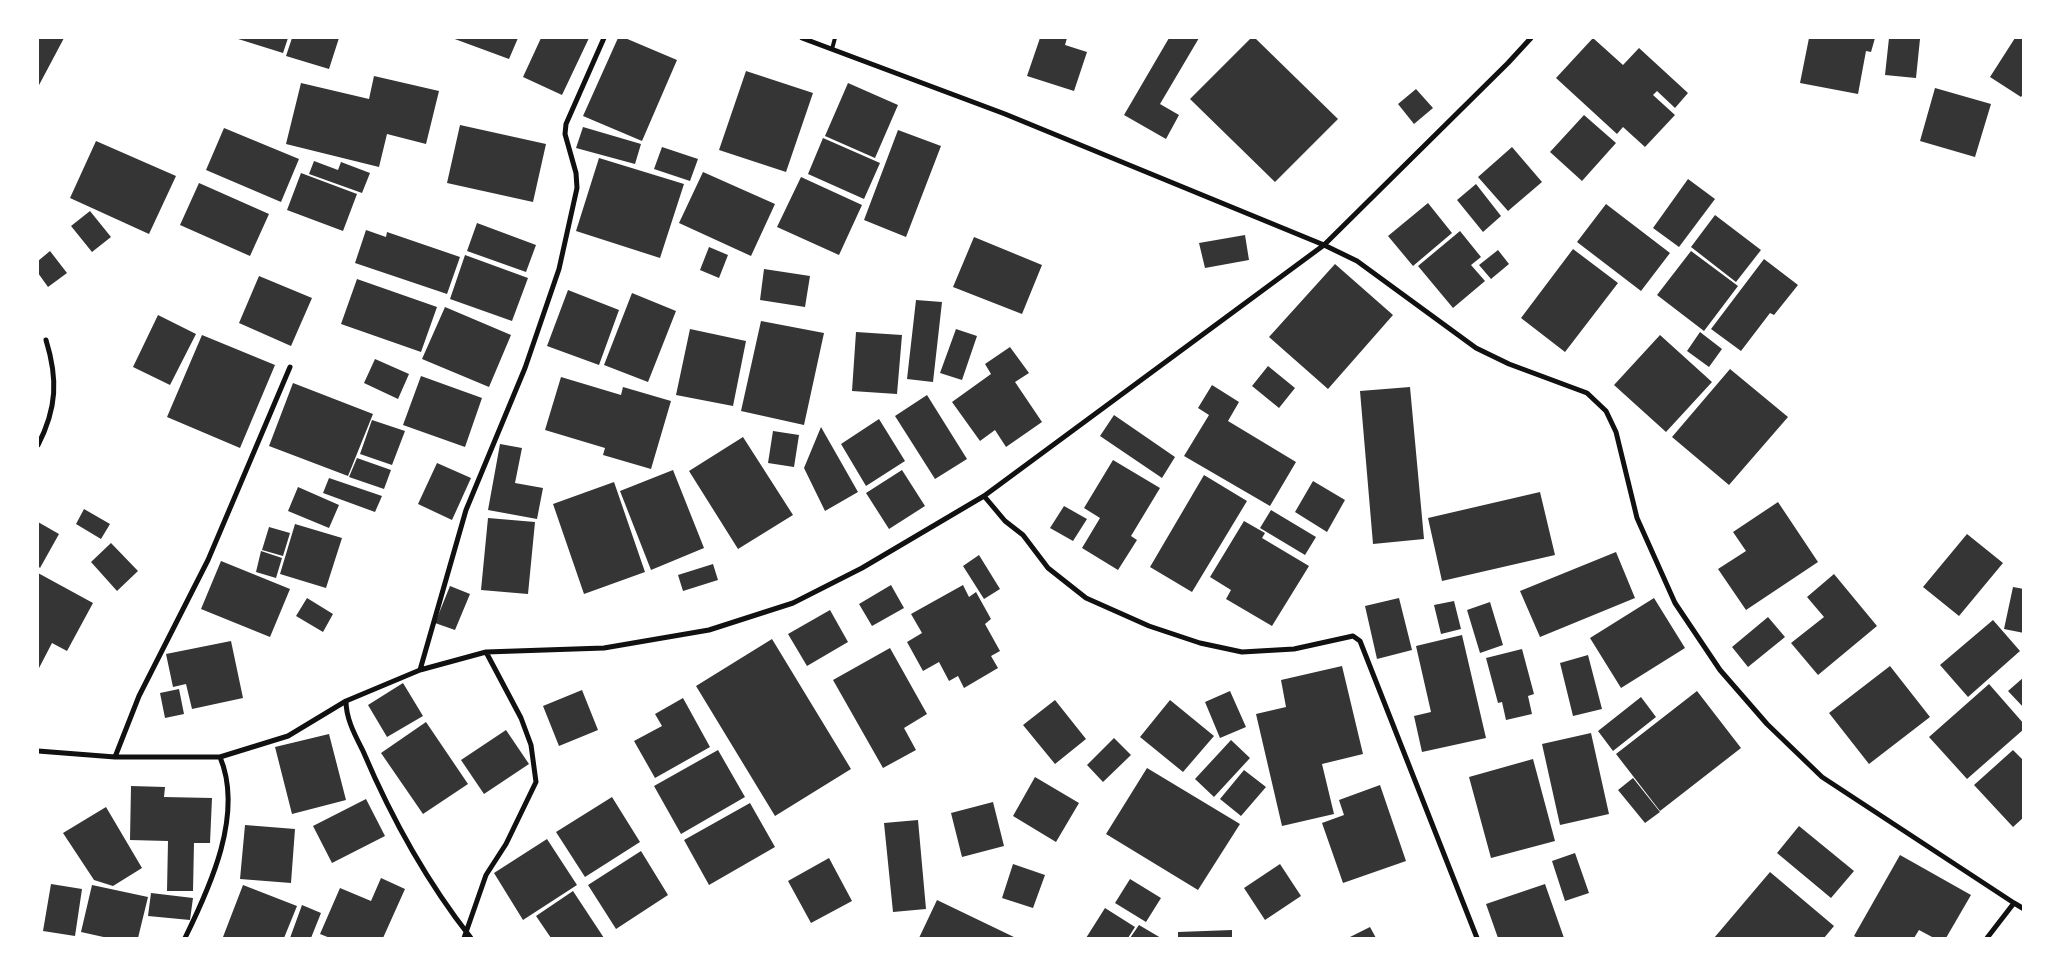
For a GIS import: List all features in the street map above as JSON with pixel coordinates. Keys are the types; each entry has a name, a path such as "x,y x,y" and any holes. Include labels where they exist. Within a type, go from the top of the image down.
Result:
{"street":[{"path":"420,670 466,510 525,368 559,269 577,188 576,173 565,134 566,124 604,38"},
{"path":"802,38 1005,114 1324,245 1357,261 1476,348 1509,364 1587,393 1606,411 1616,432 1641,527 1675,603 1720,670 1767,724 1822,777 2024,909"},
{"path":"38,751 115,757 220,757 288,736 346,701 420,670 486,652 604,648 709,630 793,603 862,568 984,496 1324,245 1531,38"},
{"path":"38,445 44,434 54,397 54,368 46,340"},
{"path":"115,757 139,696 208,560 290,366"},
{"path":"984,496 1006,521 1023,536 1048,568 1086,598 1149,626 1200,643 1242,652 1294,649 1353,636 1360,642 1476,938"},
{"path":"466,936 486,875 506,844 536,782 531,745 521,718 486,652"},
{"path":"346,701 346,714 374,778 428,876 466,936 471,938"},
{"path":"185,938 209,888 221,850 226,818 227,774 220,757"},
{"path":"1987,938 2014,903"}],"lane":[{"path":"832,49 835,38"}],"building":[{"path":"38,38 64,38 38,87"},
{"path":"235,38 288,38 283,53"},
{"path":"292,38 339,38 329,69 286,56"},
{"path":"452,38 518,38 509,59"},
{"path":"541,38 589,38 562,95 523,77"},
{"path":"618,38 625,38 677,60 642,141 583,116"},
{"path":"1040,38 1067,38 1065,45 1087,52 1074,91 1027,76"},
{"path":"1169,38 1199,38 1160,104 1179,115 1166,139 1124,115"},
{"path":"1251,38 1255,38 1338,119 1275,182 1190,99"},
{"path":"1593,38 1623,65 1639,48 1688,93 1675,108 1657,91 1653,95 1675,115 1645,147 1623,127 1617,134 1556,78"},
{"path":"1809,38 1875,38 1871,52 1866,51 1858,94 1800,83"},
{"path":"1889,38 1920,39 1916,78 1885,75"},
{"path":"2015,38 2024,38 2024,93 2021,97 1990,77"},
{"path":"746,71 813,93 786,172 719,150"},
{"path":"374,76 439,91 426,144 387,134 379,167 286,144 301,83 369,99"},
{"path":"848,83 898,105 875,158 825,136"},
{"path":"1935,88 1991,104 1975,157 1920,141"},
{"path":"1416,89 1433,108 1414,124 1398,104"},
{"path":"1584,115 1616,143 1582,181 1550,152"},
{"path":"460,125 546,144 533,202 447,183"},
{"path":"583,127 641,144 635,164 576,148"},
{"path":"224,128 299,159 281,202 206,170"},
{"path":"898,130 941,146 906,237 864,220"},
{"path":"823,138 880,163 864,199 808,174"},
{"path":"96,141 176,176 149,234 70,198"},
{"path":"662,147 698,159 690,181 654,169"},
{"path":"1512,147 1542,182 1508,211 1478,177"},
{"path":"599,158 684,184 660,258 576,231"},
{"path":"314,161 338,170 341,162 370,173 362,193 309,174"},
{"path":"703,172 775,204 751,256 679,223"},
{"path":"301,173 357,194 343,231 287,210"},
{"path":"801,177 862,205 839,255 777,227"},
{"path":"1688,179 1715,199 1679,247 1653,228"},
{"path":"199,183 269,214 250,256 180,225"},
{"path":"1476,184 1501,216 1483,232 1457,200"},
{"path":"1428,203 1452,233 1413,266 1388,236"},
{"path":"1606,204 1670,253 1641,291 1577,242"},
{"path":"90,211 111,237 92,252 71,226"},
{"path":"1715,215 1761,250 1736,282 1691,247"},
{"path":"477,223 536,245 526,272 467,251"},
{"path":"366,230 386,237 387,232 460,257 447,294 355,263"},
{"path":"1460,231 1481,257 1471,265 1485,281 1453,308 1418,266"},
{"path":"1245,235 1249,260 1205,268 1199,243"},
{"path":"974,237 1042,265 1022,314 953,287"},
{"path":"709,247 728,255 719,278 700,270"},
{"path":"1573,249 1618,283 1565,352 1521,318"},
{"path":"1498,250 1509,264 1491,279 1479,265"},
{"path":"50,251 67,273 48,287 38,273 38,261"},
{"path":"1691,251 1738,286 1704,331 1657,295"},
{"path":"465,255 528,278 512,321 450,299"},
{"path":"1764,259 1798,285 1774,315 1770,313 1741,351 1711,329"},
{"path":"1335,264 1393,315 1328,389 1269,337"},
{"path":"764,269 810,276 805,307 760,300"},
{"path":"259,276 312,298 291,346 239,323"},
{"path":"357,279 437,307 421,352 341,324"},
{"path":"568,290 619,310 599,365 547,346"},
{"path":"632,293 676,311 648,382 604,365"},
{"path":"916,300 942,302 933,382 907,379"},
{"path":"445,307 511,335 489,387 422,359"},
{"path":"158,315 196,334 170,385 133,367"},
{"path":"761,321 824,333 804,425 741,411"},
{"path":"690,329 746,341 733,406 676,395"},
{"path":"956,329 977,336 962,380 940,373"},
{"path":"856,332 902,335 897,394 852,391"},
{"path":"1700,332 1722,349 1709,367 1687,351"},
{"path":"202,335 275,365 240,448 167,417"},
{"path":"1660,335 1712,382 1666,432 1614,385"},
{"path":"1010,347 1029,373 1015,382 1042,422 1006,447 995,430 980,441 952,402 991,374 985,364"},
{"path":"375,359 409,374 398,399 364,383"},
{"path":"1268,366 1295,388 1279,408 1252,386"},
{"path":"1730,369 1788,417 1729,485 1672,437"},
{"path":"421,376 482,398 465,447 403,425"},
{"path":"561,377 621,395 623,387 671,401 651,469 603,455 605,448 545,430"},
{"path":"293,383 373,414 348,476 269,446"},
{"path":"1212,385 1239,402 1228,421 1296,462 1270,506 1184,456 1209,415 1198,408"},
{"path":"1410,387 1424,539 1373,544 1360,391"},
{"path":"927,395 967,459 935,479 895,416"},
{"path":"1114,415 1175,457 1162,478 1100,436"},
{"path":"879,419 905,461 866,486 841,444"},
{"path":"372,420 405,431 392,465 360,454"},
{"path":"821,427 858,492 825,511 804,468"},
{"path":"773,431 799,435 794,467 768,463"},
{"path":"743,437 793,515 738,549 689,471"},
{"path":"500,444 522,448 515,483 543,488 537,519 488,510"},
{"path":"357,458 391,470 384,489 349,477"},
{"path":"1113,460 1160,488 1131,536 1137,540 1118,570 1082,548 1100,518 1084,508"},
{"path":"437,463 471,478 452,520 418,504"},
{"path":"673,470 704,548 651,570 620,491"},
{"path":"902,470 925,506 889,529 866,493"},
{"path":"1204,475 1247,501 1192,592 1150,567"},
{"path":"329,478 382,496 375,512 323,493"},
{"path":"1313,481 1345,500 1327,532 1295,512"},
{"path":"614,482 645,572 584,594 553,504"},
{"path":"298,487 339,505 329,528 288,511"},
{"path":"1540,492 1555,555 1442,581 1428,518"},
{"path":"1778,502 1818,562 1746,610 1718,569 1746,551 1733,532"},
{"path":"1064,506 1087,519 1073,541 1050,528"},
{"path":"84,509 110,524 101,539 76,524"},
{"path":"1271,510 1316,537 1305,555 1260,528"},
{"path":"488,518 535,522 528,594 481,590"},
{"path":"1244,521 1265,533 1262,538 1309,566 1272,626 1226,599 1231,590 1210,577"},
{"path":"38,522 59,534 40,568 38,566"},
{"path":"295,524 342,538 326,588 280,574"},
{"path":"269,527 290,533 283,556 262,550"},
{"path":"1967,534 2003,563 1959,616 1923,587"},
{"path":"111,543 138,571 117,591 91,562"},
{"path":"261,551 282,558 276,578 256,572"},
{"path":"1616,552 1635,598 1540,637 1520,591"},
{"path":"979,555 1000,589 984,599 963,566"},
{"path":"221,561 290,589 270,637 201,609"},
{"path":"713,564 718,580 683,591 678,575"},
{"path":"38,573 93,603 67,651 52,643 38,670"},
{"path":"1834,574 1877,626 1818,675 1791,643 1824,617 1807,597"},
{"path":"891,585 904,608 872,626 859,604"},
{"path":"963,585 969,597 976,592 991,619 985,624 1000,651 991,656 998,668 964,688 958,676 949,681 939,662 923,671 907,642 922,633 911,614"},
{"path":"450,586 470,594 455,630 435,623"},
{"path":"2013,587 2024,589 2024,633 2004,629"},
{"path":"307,598 333,614 323,632 296,616"},
{"path":"1399,598 1412,650 1377,659 1365,606"},
{"path":"1654,598 1685,648 1621,688 1590,638"},
{"path":"1454,601 1461,629 1441,634 1434,605"},
{"path":"1490,602 1503,645 1480,653 1467,610"},
{"path":"830,610 848,642 807,666 788,634"},
{"path":"1768,617 1785,637 1748,667 1732,647"},
{"path":"1993,620 2020,651 1968,697 1940,665"},
{"path":"1462,635 1486,738 1422,752 1414,716 1431,712 1416,646"},
{"path":"772,639 851,769 775,816 696,686"},
{"path":"231,641 243,698 192,709 186,684 173,687 166,654"},
{"path":"890,648 927,714 904,728 916,750 883,768 833,680"},
{"path":"1522,649 1534,694 1528,696 1532,714 1506,720 1502,702 1498,703 1486,658"},
{"path":"1588,655 1602,709 1573,716 1560,663"},
{"path":"1342,666 1363,754 1322,764 1334,814 1282,826 1256,714 1286,707 1281,680"},
{"path":"1890,666 1930,717 1869,764 1829,713"},
{"path":"2024,677 2024,708 2008,691"},
{"path":"403,683 423,716 387,737 368,705"},
{"path":"1989,684 2024,724 2024,729 1967,779 1929,737"},
{"path":"179,689 184,714 165,718 160,693"},
{"path":"582,690 598,730 559,746 543,706"},
{"path":"1230,691 1246,727 1220,738 1205,702"},
{"path":"1697,691 1741,748 1660,811 1616,754"},
{"path":"1641,697 1656,717 1613,751 1598,731"},
{"path":"683,698 710,747 655,778 634,741 662,726 655,714"},
{"path":"1055,700 1086,739 1055,764 1023,725"},
{"path":"1170,700 1214,736 1183,772 1140,737"},
{"path":"426,722 468,784 423,814 381,753"},
{"path":"506,730 529,764 484,794 461,760"},
{"path":"1591,733 1609,814 1560,825 1542,744"},
{"path":"329,734 346,800 292,814 275,747"},
{"path":"1114,738 1131,755 1103,782 1087,765"},
{"path":"1231,740 1250,758 1214,797 1195,779"},
{"path":"718,750 745,797 681,834 654,786"},
{"path":"2013,750 2024,761 2024,817 2013,827 1974,785"},
{"path":"1533,759 1555,841 1491,858 1469,777"},
{"path":"1147,768 1240,824 1198,890 1106,834"},
{"path":"1244,770 1266,787 1241,816 1220,799"},
{"path":"1035,777 1079,803 1056,842 1013,816"},
{"path":"1633,778 1660,812 1645,823 1618,790"},
{"path":"1380,785 1406,861 1343,883 1322,823 1344,815 1339,800"},
{"path":"131,786 165,787 164,797 212,798 210,843 194,843 193,891 167,891 168,841 130,840"},
{"path":"612,797 640,842 585,877 556,832"},
{"path":"366,799 385,836 332,863 313,826"},
{"path":"993,802 1004,846 962,857 951,813"},
{"path":"750,803 775,847 709,885 684,840"},
{"path":"106,807 142,868 113,886 94,880 63,833"},
{"path":"918,820 926,909 893,912 884,823"},
{"path":"245,825 295,829 291,883 240,879"},
{"path":"1799,826 1854,871 1831,898 1777,853"},
{"path":"547,839 577,885 523,920 494,873"},
{"path":"641,851 668,895 616,929 588,885"},
{"path":"1575,853 1589,893 1565,901 1552,861"},
{"path":"1900,855 1971,895 1946,938 1934,938 1919,930 1914,938 1858,938 1854,936"},
{"path":"829,858 852,901 811,923 788,881"},
{"path":"1013,864 1045,875 1033,908 1002,898"},
{"path":"1280,864 1301,896 1265,920 1244,888"},
{"path":"1770,872 1834,926 1824,938 1714,938"},
{"path":"381,878 405,889 383,938 330,938 320,934 340,888 371,901"},
{"path":"1130,879 1161,898 1146,922 1115,903"},
{"path":"51,884 82,889 75,936 43,931"},
{"path":"1545,884 1564,938 1498,938 1486,904"},
{"path":"92,885 148,897 138,938 108,938 81,932"},
{"path":"243,885 297,906 284,938 223,937"},
{"path":"573,891 604,938 551,938 536,916"},
{"path":"151,893 193,898 190,920 148,916"},
{"path":"937,900 1016,938 919,938"},
{"path":"302,905 321,913 311,938 290,938"},
{"path":"1105,908 1135,927 1128,938 1086,938"},
{"path":"1139,925 1161,938 1130,938"},
{"path":"1370,927 1376,938 1348,938"},
{"path":"1232,930 1232,938 1178,938 1178,932"}]}
